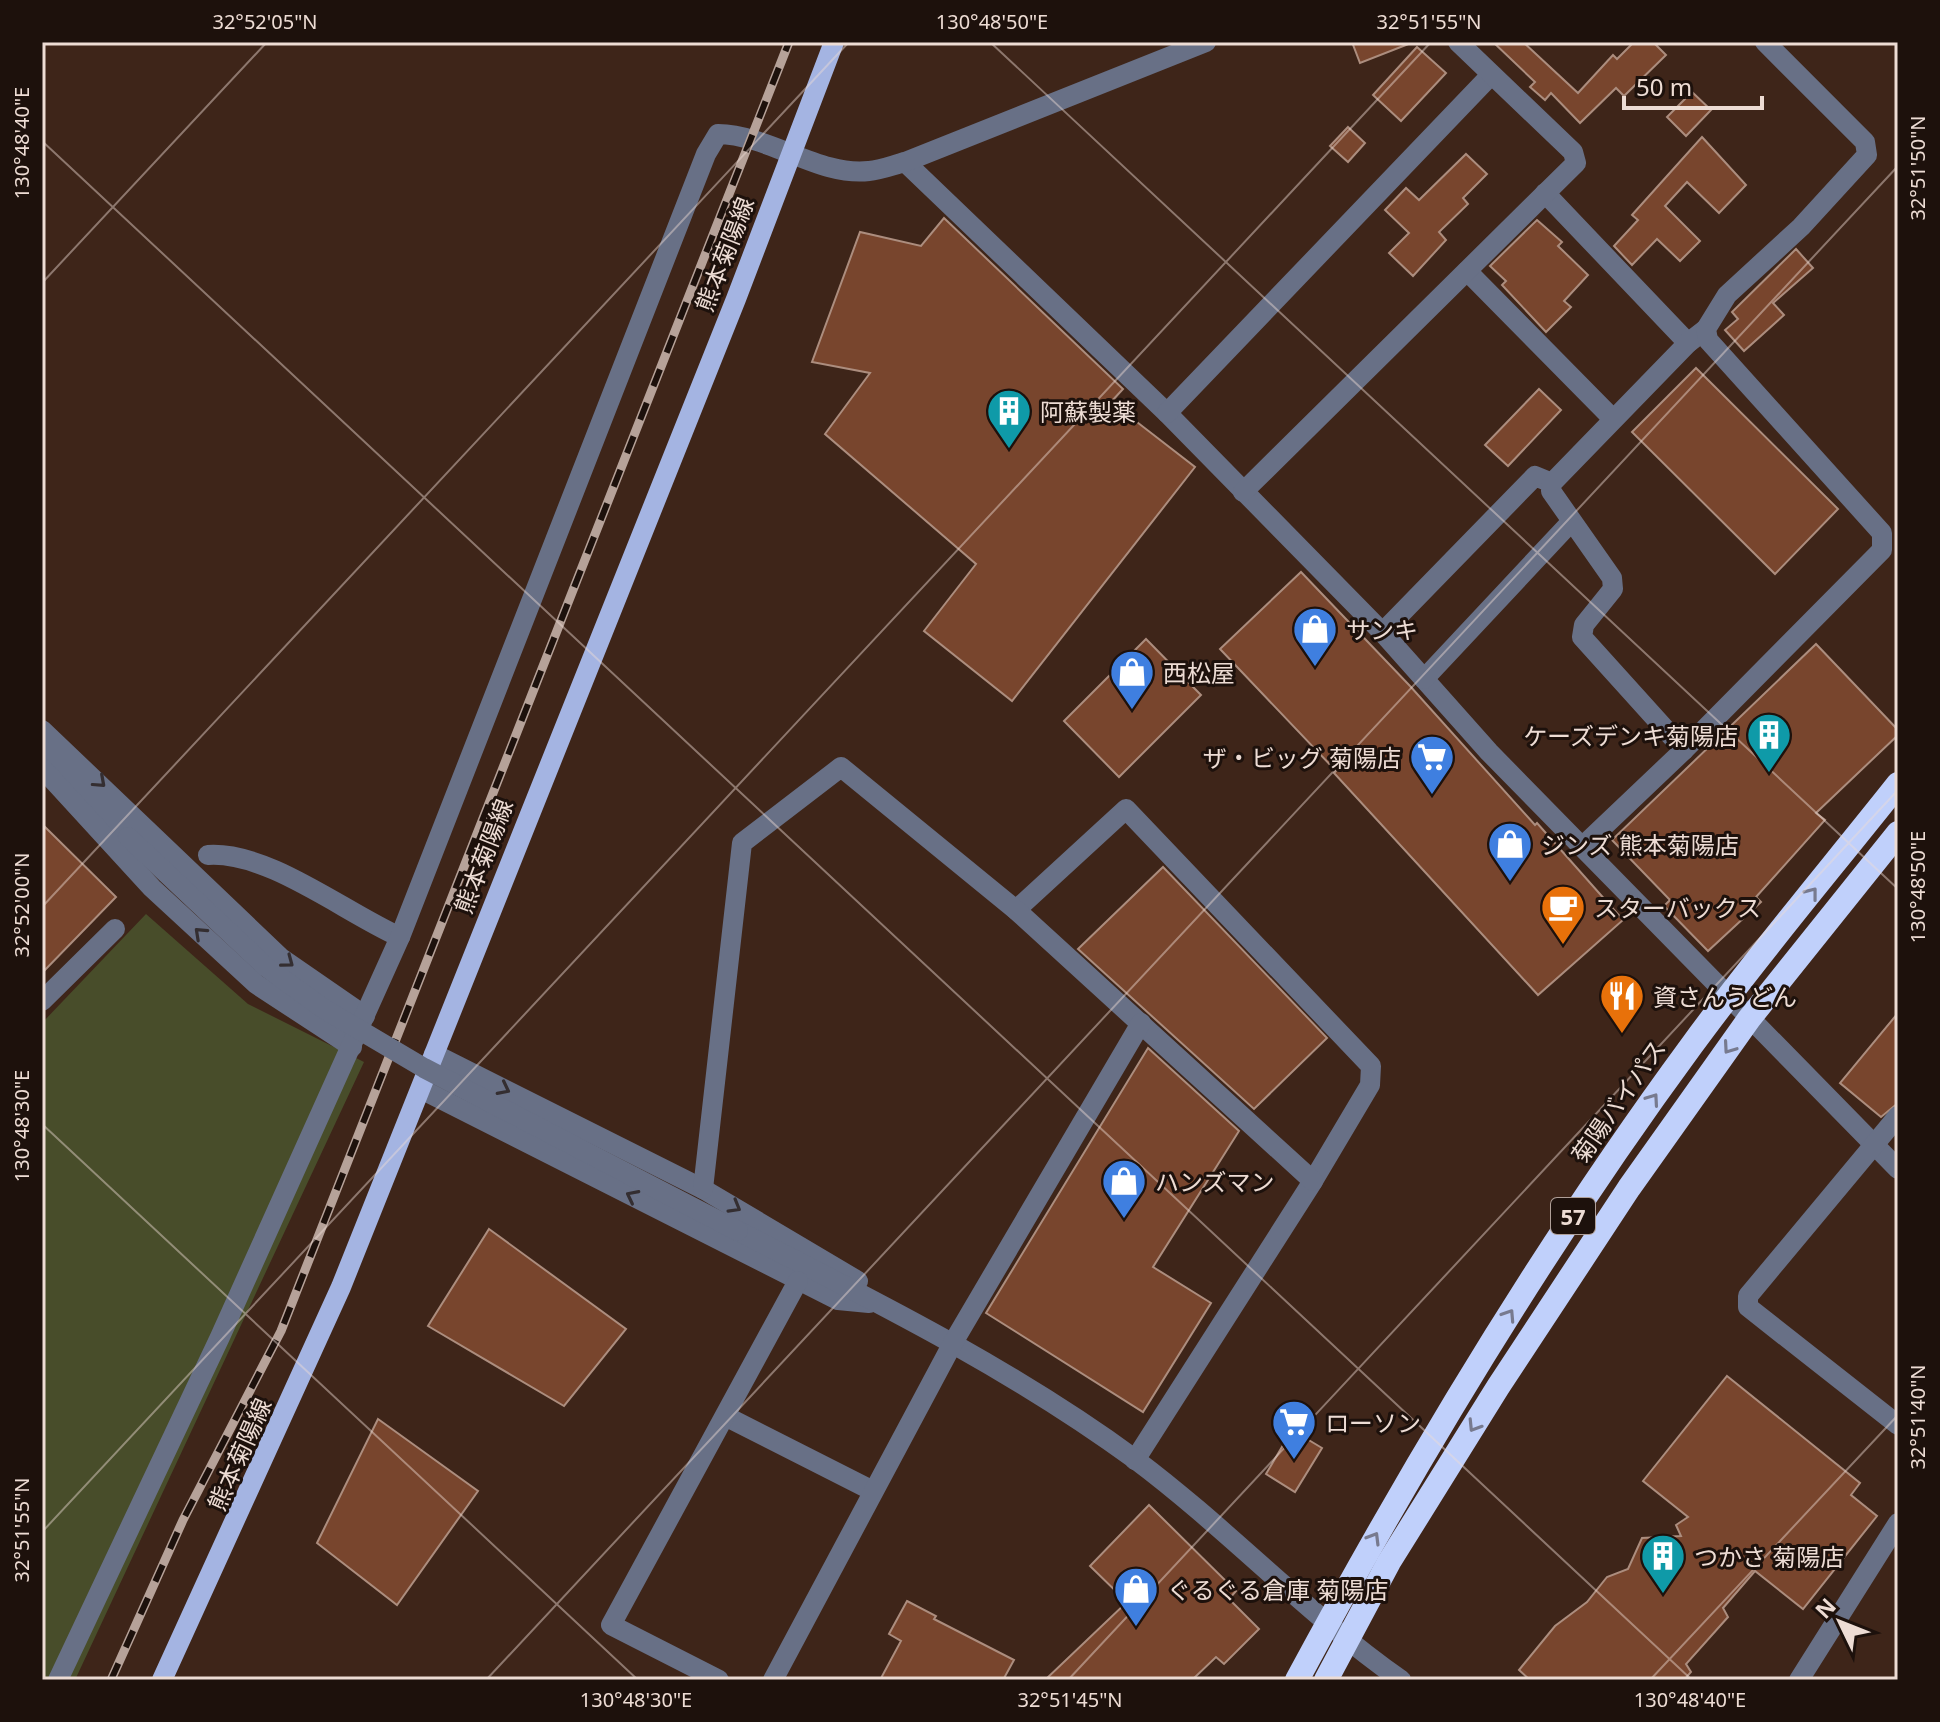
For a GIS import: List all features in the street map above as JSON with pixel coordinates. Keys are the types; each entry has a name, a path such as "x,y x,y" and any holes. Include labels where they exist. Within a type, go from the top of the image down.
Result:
{"highway":[{"name":"菊陽バイパス","path":"1297,1680 1476,1365 1604,1168 1729,998 1898,784"},
{"name":"57","path":"1326,1680 1389,1562 1498,1387 1629,1188 1749,1019 1898,833"}],"main road":[{"name":"熊本菊陽線","path":"162,1680 275,1438 421,1089 834,42"}],"street":[{"path":"58,1680 400,937 706,154 718,134 739,134 831,168 867,172 905,162 1206,42"},
{"path":"1243,492 1576,163 1573,152 1458,42"},
{"path":"1684,750 1582,637 1584,625 1613,589 1612,578 1551,491 1552,483 1613,419 1688,343 1706,329 1727,295 1801,227 1867,155 1865,142 1765,42"},
{"path":"1167,413 1491,75"},
{"path":"905,162 1167,413 1382,633 1489,752 1898,1169"},
{"path":"1545,193 1688,343"},
{"path":"1467,271 1613,419"},
{"path":"1583,846 1684,750 1882,550 1882,533 1708,340 1706,329"},
{"path":"1382,633 1535,476 1552,483"},
{"path":"1424,679 1571,522"},
{"path":"42,730 281,958 365,1016"},
{"path":"42,750 128,837 266,967 324,1009 424,1068 954,1341 1135,1460 1327,1624 1401,1680"},
{"path":"703,1189 742,843 841,767 1016,910 1313,1181"},
{"path":"42,768 152,888 256,984 352,1047"},
{"path":"1016,910 1126,809 1371,1066 1370,1085 1313,1181 1135,1460"},
{"path":"208,855 229,853 281,873 366,922 400,937"},
{"path":"42,1001 115,929"},
{"path":"773,1680 954,1341 1141,1023"},
{"path":"434,1054 703,1189 851,1274 881,1304"},
{"path":"421,1089 838,1300 881,1304"},
{"path":"1898,1116 1748,1296 1748,1307 1898,1425"},
{"path":"719,1680 611,1625 727,1417 798,1281"},
{"path":"727,1417 873,1491"},
{"path":"1799,1680 1898,1525"}],"green space":[{"path":"146,914 248,1004 364,1062 75,1680 42,1680 42,1023"}],"building":[{"path":"1352,42 1411,42 1411,43 1360,63"},
{"path":"1493,42 1523,42 1578,93 1613,55 1617,59 1634,42 1653,42 1666,55 1624,96 1616,88 1580,123 1551,93 1545,100 1530,87 1535,82"},
{"path":"1417,47 1446,73 1401,121 1373,95"},
{"path":"1692,92 1711,110 1686,136 1667,117"},
{"path":"1348,127 1365,143 1348,162 1330,146"},
{"path":"1702,137 1746,185 1719,213 1687,182 1665,206 1700,241 1680,261 1657,239 1632,265 1614,246 1638,220 1632,215"},
{"path":"1466,154 1487,174 1463,198 1468,204 1439,232 1446,240 1413,276 1389,253 1409,233 1385,210 1406,188 1419,200"},
{"name":"阿蘇製薬","path":"944,218 1123,389 1111,402 1195,467 1012,701 924,631 976,564 825,434 870,373 812,362 860,232 921,246"},
{"path":"1537,220 1562,242 1558,246 1588,275 1564,301 1571,307 1546,332 1502,285 1506,281 1490,266"},
{"path":"1796,249 1813,268 1773,303 1784,315 1744,351 1725,330 1738,319 1732,312"},
{"path":"1696,368 1838,509 1775,574 1632,432"},
{"path":"1539,389 1561,410 1508,466 1485,445"},
{"path":"1301,572 1410,686 1535,825 1537,823 1623,920 1538,995 1334,773 1336,771 1220,649"},
{"path":"1146,639 1201,695 1119,777 1064,721"},
{"name":"ケーズデンキ菊陽店","path":"1816,644 1898,730 1898,735 1816,813 1825,820 1756,897 1761,902 1708,951 1664,906 1670,900 1612,840"},
{"path":"42,824 116,897 42,973"},
{"path":"1163,867 1327,1038 1254,1109 1078,949"},
{"path":"1898,1013 1898,1103 1881,1117 1840,1083"},
{"path":"1148,1048 1239,1131 1153,1267 1211,1303 1143,1412 986,1313"},
{"path":"489,1229 626,1329 564,1406 428,1326"},
{"path":"1727,1376 1860,1483 1851,1495 1877,1516 1803,1609 1755,1571 1723,1608 1728,1617 1686,1664 1691,1672 1684,1680 1530,1680 1519,1670 1555,1626 1587,1602 1607,1577 1628,1569 1642,1538 1681,1536 1676,1525 1688,1517 1643,1481"},
{"path":"378,1419 478,1491 397,1605 317,1543"},
{"name":"ローソン","path":"1292,1430 1322,1448 1295,1492 1266,1474"},
{"path":"1149,1505 1236,1591 1229,1599 1259,1629 1224,1664 1216,1657 1192,1680 1045,1680 1127,1602 1090,1566"},
{"path":"907,1601 936,1616 934,1619 1014,1660 1003,1680 880,1680 901,1641 889,1634"}],"railway":[{"path":"111,1680 183,1520 281,1331 789,42"}],"place":[{"name":"阿蘇製薬","path":"1009,450"},
{"name":"サンキ","path":"1315,668"},
{"name":"西松屋","path":"1132,711"},
{"name":"ケーズデンキ菊陽店","path":"1769,774"},
{"name":"ザ・ビッグ 菊陽店","path":"1432,796"},
{"name":"ジンズ 熊本菊陽店","path":"1510,883"},
{"name":"スターバックス","path":"1563,946"},
{"name":"資さんうどん","path":"1622,1035"},
{"name":"ハンズマン","path":"1124,1220"},
{"name":"ローソン","path":"1294,1461"},
{"name":"つかさ 菊陽店","path":"1663,1595"},
{"name":"ぐるぐる倉庫 菊陽店","path":"1136,1628"}]}
